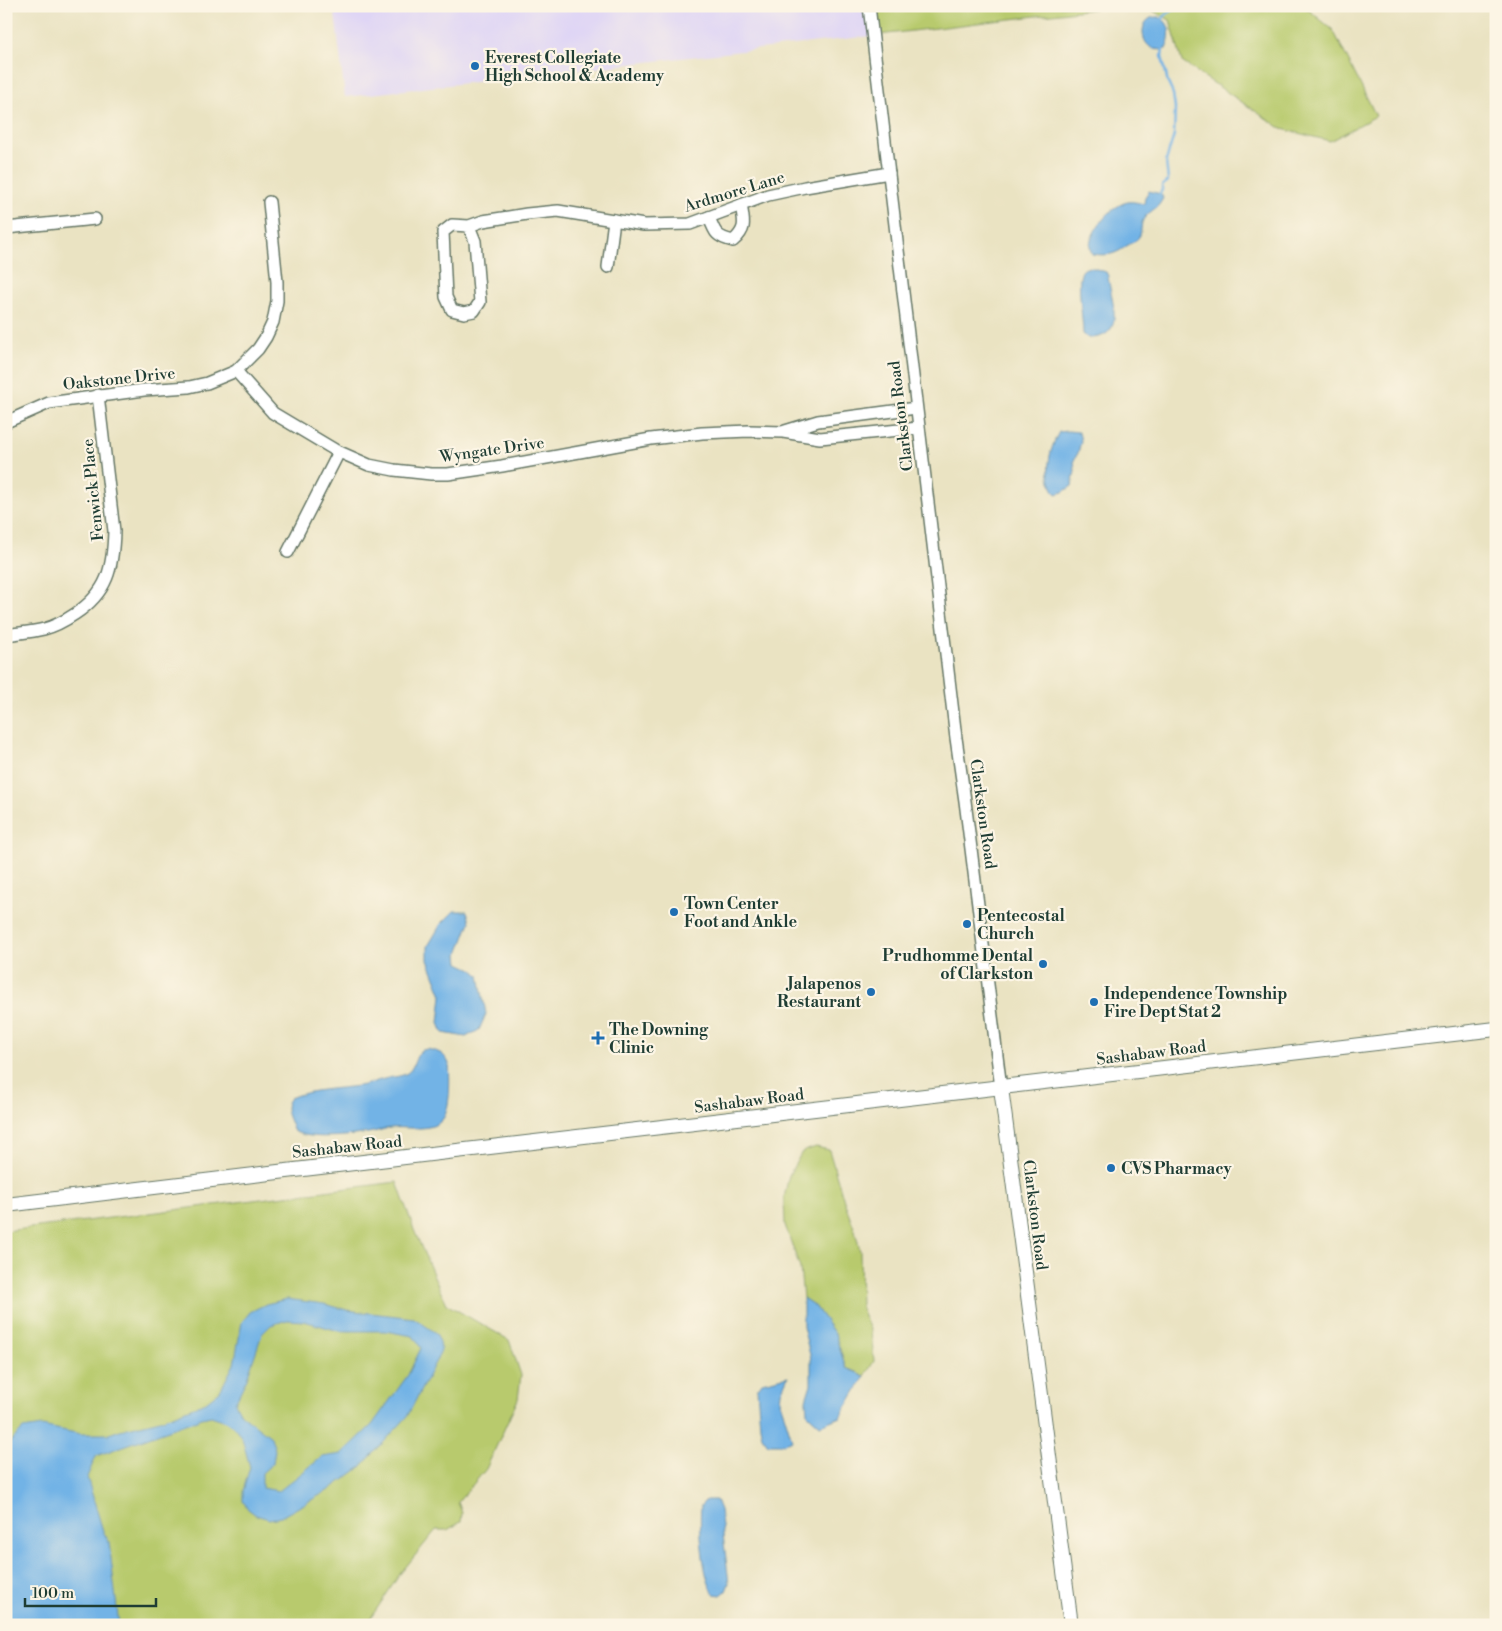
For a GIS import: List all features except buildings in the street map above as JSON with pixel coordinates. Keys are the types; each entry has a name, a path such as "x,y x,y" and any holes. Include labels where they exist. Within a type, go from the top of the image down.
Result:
{"main road":[{"name":"Sashabaw Road","path":"6,1205 1496,1029"},
{"name":"Clarkston Road","path":"1001,1088 1071,1625"}],"street":[{"name":"Clarkston Road","path":"869,6 916,408 1001,1088"},
{"name":"Ardmore Lane","path":"470,226 475,241 480,302 474,311 464,313 452,310 446,297 443,232 452,225 470,226 482,221 558,211 644,225 690,224 768,195 889,173"},
{"path":"236,371 258,349 273,322 277,301 277,282 269,202"},
{"path":"709,217 714,232 722,238 733,241 740,234 744,224 741,205"},
{"path":"6,228 95,219"},
{"path":"608,267 614,220"},
{"name":"Wyngate Drive","path":"236,371 273,413 339,452 368,465 431,474 448,474 502,466 677,436 749,431 783,432 820,438 919,428"},
{"name":"Oakstone Drive","path":"6,422 49,403 189,386 207,382 236,371"},
{"name":"Fenwick Place","path":"6,635 45,629 65,621 94,600 105,584 114,548 114,531 98,396"},
{"name":"Wyngate Drive","path":"783,432 818,420 916,408"},
{"path":"288,552 339,452"}],"shaded area":[{"name":"Everest Collegiate High School & Academy","path":"334,6 867,6 871,36 345,97"}],"green space":[{"path":"867,6 1118,6 871,36"},
{"path":"1144,6 1304,6 1333,30 1376,116 1330,141 1282,129 1182,62 1170,20"},
{"path":"816,1147 829,1150 860,1251 861,1309 871,1332 874,1361 865,1376 846,1368 835,1334 815,1306 803,1298 800,1268 785,1225 784,1198 789,1175 802,1152"},
{"path":"397,1182 414,1230 446,1304 509,1340 521,1375 518,1399 486,1469 458,1502 462,1513 461,1522 447,1530 436,1530 400,1574 366,1625 6,1625 6,1231"}],"water":[{"path":"1159,17 1168,27 1169,40 1166,49 1158,50 1151,48 1144,38 1143,32 1147,21"},
{"path":"1149,191 1161,194 1163,198 1143,219 1138,239 1115,253 1107,255 1092,254 1091,240 1103,219 1122,204 1132,202 1144,204 1145,197"},
{"path":"1090,267 1106,272 1108,276 1114,316 1113,325 1108,332 1100,336 1088,338 1083,334 1080,279 1084,269"},
{"path":"1059,432 1079,432 1081,441 1074,460 1075,471 1072,486 1056,494 1050,479 1050,455"},
{"path":"454,911 467,911 470,922 458,954 459,963 472,969 479,975 486,1014 479,1030 466,1037 443,1033 439,1023 442,995 428,960 428,946 441,924"},
{"path":"427,1049 440,1053 449,1064 450,1077 447,1109 442,1120 437,1124 424,1128 390,1128 371,1133 329,1137 308,1136 293,1130 286,1110 287,1102 290,1098 315,1091 362,1085 403,1075 411,1069 419,1053"},
{"path":"803,1298 815,1306 835,1334 846,1368 865,1376 840,1417 820,1425 807,1413 806,1400 811,1384 811,1359 803,1327"},
{"path":"287,1299 324,1304 347,1310 414,1318 436,1333 441,1350 407,1417 360,1468 329,1490 281,1517 269,1519 256,1515 248,1509 243,1501 243,1491 250,1467 242,1438 234,1426 211,1416 96,1456 87,1477 103,1531 109,1542 119,1625 6,1625 6,1451 11,1441 23,1429 42,1426 81,1434 109,1434 160,1420 206,1402 220,1391 234,1364 242,1322 250,1312 266,1304","holes":["287,1320 304,1321 339,1331 385,1331 413,1336 421,1348 408,1375 372,1425 342,1454 322,1457 279,1491 262,1488 262,1473 273,1463 275,1450 271,1437 241,1414 235,1403 247,1378 262,1334 271,1325"]},
{"path":"788,1376 781,1392 780,1401 792,1440 781,1444 768,1444 762,1436 760,1426 757,1389 762,1382"},
{"path":"706,1500 716,1500 720,1510 729,1583 726,1591 721,1595 714,1594 704,1564 700,1514 701,1505"}],"waterway":[{"path":"1162,20 1179,6"},
{"path":"1159,195 1162,186 1168,181 1166,161 1174,135 1175,108 1162,56 1163,47"}],"place":[{"name":"Everest Collegiate High School & Academy","path":"475,66"},
{"name":"Town Center Foot and Ankle","path":"674,912"},
{"name":"Pentecostal Church","path":"967,924"},
{"name":"Prudhomme Dental of Clarkston","path":"1043,964"},
{"name":"Jalapenos Restaurant","path":"871,992"},
{"name":"Independence Township Fire Dept Stat 2","path":"1094,1002"},
{"name":"The Downing Clinic","path":"598,1038"},
{"name":"CVS Pharmacy","path":"1111,1168"}]}
